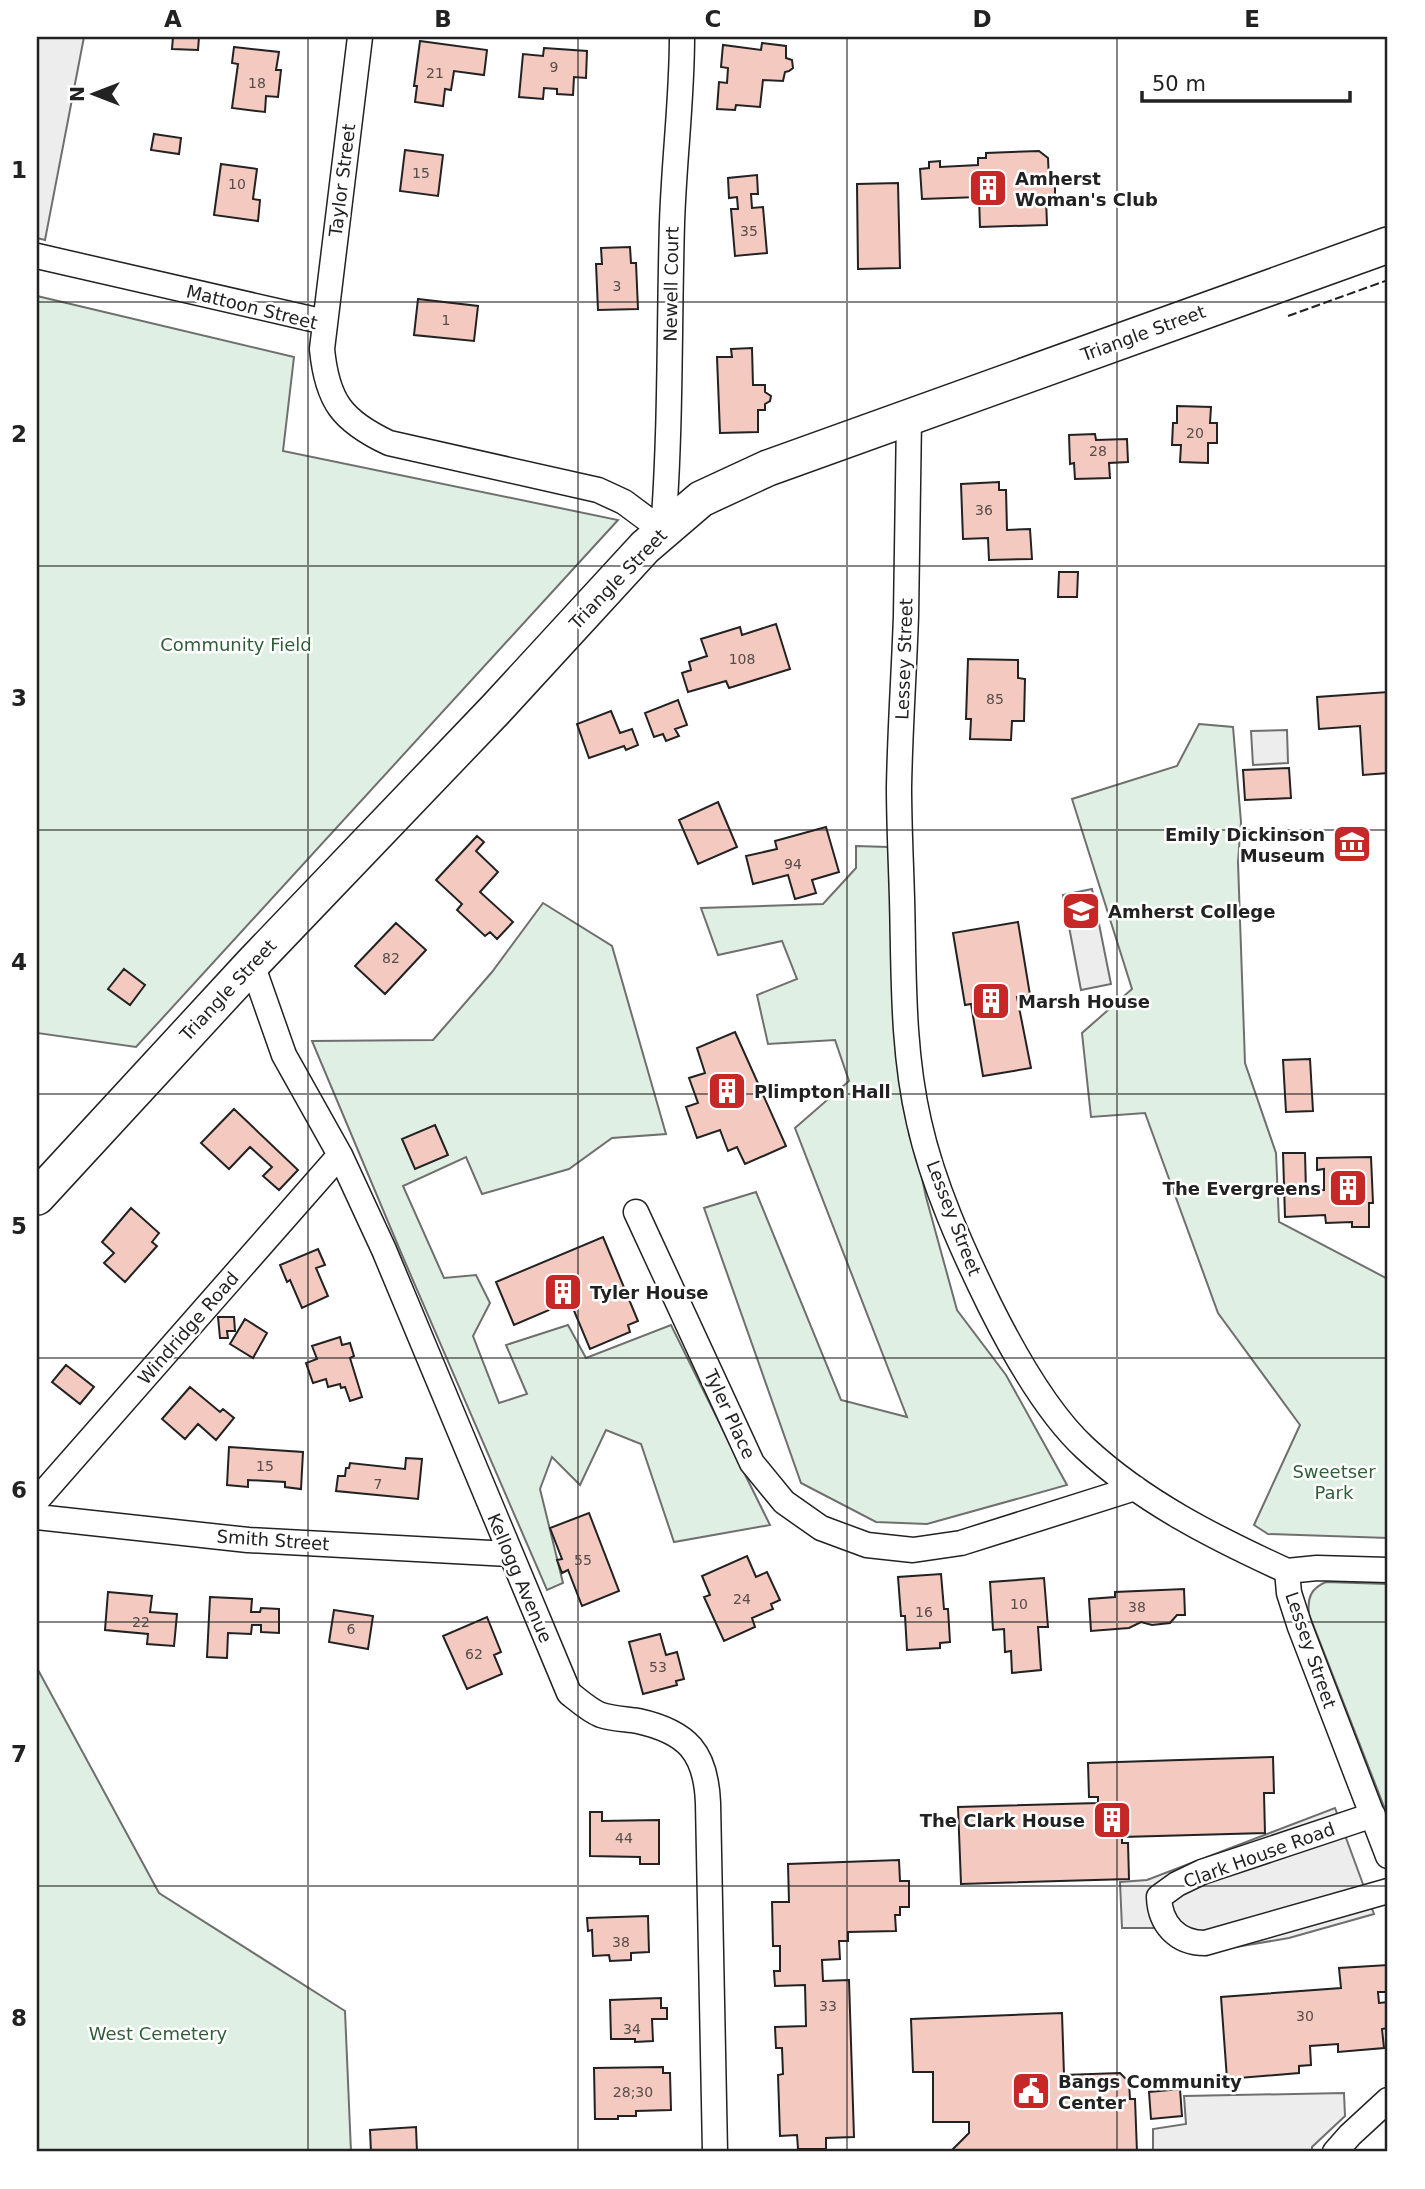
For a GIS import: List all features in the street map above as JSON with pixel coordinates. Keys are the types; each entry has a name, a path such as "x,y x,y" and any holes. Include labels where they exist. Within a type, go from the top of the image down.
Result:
{"main road":[{"name":"Triangle Street","path":"37,1197 252,964 496,709 645,547 701,499 768,468 1388,245"}],"street":[{"name":"Taylor Street","path":"325,322 360,37"},
{"name":"Newell Court","path":"663,531 670,411 672,211 681,93 682,37"},
{"name":"Mattoon Street","path":"37,256 325,322 322,349 327,385 345,412 366,432 390,443 598,490 624,502 663,531"},
{"name":"Lessey Street","path":"909,418 906,617 899,789 904,1015 919,1123 943,1200 1010,1346 1050,1407 1083,1447 1135,1488 1188,1522 1241,1551 1287,1571 1289,1593 1300,1627 1388,1856"},
{"name":"Kellogg Avenue","path":"252,964 284,1055 340,1155 384,1251 569,1693 598,1714 639,1721 669,1730 688,1743 701,1761 707,1779 715,2152"},
{"name":"Windridge Road","path":"37,1500 340,1155"},
{"name":"Tyler Place","path":"636,1212 752,1463 784,1502 821,1528 867,1545 913,1550 961,1543 1135,1488"},
{"name":"Smith Street","path":"37,1517 248,1540 509,1554"},
{"path":"1287,1571 1317,1568 1388,1570"},
{"name":"Clark House Road","path":"1373,1815 1202,1872 1177,1884 1160,1897 1160,1910 1171,1930 1179,1938 1192,1943 1205,1943 1388,1891"},
{"path":"1335,2152 1388,2100"}],"green space":[{"name":"Community Field","path":"37,296 294,357 283,451 618,520 136,1047 37,1033"},
{"name":"Sweetser Park","path":"1199,724 1233,727 1241,822 1238,862 1245,1063 1276,1153 1279,1222 1388,1279 1388,1538 1268,1534 1254,1525 1300,1425 1218,1313 1145,1113 1091,1117 1082,1033 1132,989 1072,799 1177,766"},
{"path":"856,846 888,847 906,1103 926,1197 957,1310 1006,1375 1067,1485 927,1524 876,1522 801,1483 704,1208 756,1192 841,1400 907,1417 795,1128 849,1081 835,1040 768,1044 757,995 797,979 782,941 718,955 701,908 823,904 856,868"},
{"path":"543,903 612,946 666,1134 612,1138 569,1169 482,1194 466,1157 403,1186 444,1278 476,1275 490,1303 473,1336 499,1403 527,1394 506,1345 568,1325 586,1358 671,1325 770,1525 674,1542 641,1444 606,1430 580,1485 552,1457 540,1489 563,1583 547,1590 312,1041 433,1040 492,972"},
{"path":"1326,1582 1388,1584 1388,1817 1309,1614 1311,1594"},
{"name":"West Cemetery","path":"37,1668 159,1893 345,2011 351,2152 37,2152"}],"shaded area":[{"path":"37,37 84,37 45,240 37,238"},
{"path":"1287,730 1288,763 1253,765 1251,731"},
{"path":"1092,889 1111,984 1081,990 1063,895"},
{"path":"1335,1808 1374,1914 1289,1938 1194,1954 1156,1928 1122,1928 1120,1882 1147,1880"},
{"path":"1344,2093 1345,2116 1312,2147 1312,2152 1153,2152 1153,2129 1186,2124 1184,2096"}],"building":[{"path":"173,37 199,37 198,50 172,49"},
{"path":"420,41 487,50 484,75 454,71 451,90 445,89 443,106 415,102 417,86 414,86"},
{"path":"762,43 786,46 786,58 792,60 793,68 785,72 783,81 763,80 760,107 736,105 735,110 717,109 719,82 727,83 728,68 721,67 723,45 761,50"},
{"path":"234,47 279,52 276,70 281,70 278,97 266,96 265,112 232,108 238,64 232,63"},
{"path":"544,48 587,51 586,78 574,77 573,95 557,94 557,89 544,88 543,99 519,97 523,54 543,56"},
{"path":"154,134 181,138 179,154 151,150"},
{"path":"405,150 443,155 438,196 400,191"},
{"name":"Amherst Woman's Club","path":"1039,151 1048,158 1049,180 1055,180 1055,198 1046,198 1047,225 980,227 979,197 922,199 920,169 929,168 929,162 940,161 940,167 978,165 978,158 986,158 986,153"},
{"path":"221,164 257,169 253,199 260,200 258,221 214,215"},
{"path":"757,175 758,194 751,194 752,208 763,207 767,253 735,256 731,209 738,209 737,197 729,198 728,178"},
{"path":"898,183 900,268 858,269 857,184"},
{"path":"630,247 631,263 636,263 638,309 598,310 596,264 602,264 601,248"},
{"path":"418,299 478,306 474,341 414,335"},
{"path":"752,348 753,385 765,385 765,392 771,396 770,401 765,404 765,410 758,410 758,432 720,433 717,357 732,357 731,349"},
{"path":"1177,406 1211,407 1210,423 1217,423 1217,443 1208,443 1208,463 1180,462 1181,445 1172,445 1173,423 1177,423"},
{"path":"1095,434 1096,440 1127,439 1128,462 1109,463 1110,478 1075,479 1074,463 1070,464 1069,435"},
{"path":"999,482 999,490 1006,490 1007,530 1030,529 1032,559 989,560 988,538 963,539 961,484"},
{"path":"1059,572 1078,572 1077,597 1058,597"},
{"path":"776,624 790,669 729,688 726,681 688,692 682,673 691,670 689,662 707,656 701,639 740,627 742,635"},
{"path":"968,659 1018,660 1018,678 1025,679 1024,721 1012,721 1011,740 970,739 971,719 966,719"},
{"path":"1388,692 1388,773 1363,775 1360,726 1319,729 1317,697"},
{"path":"678,700 687,725 675,729 679,736 666,741 663,734 654,737 645,713"},
{"path":"611,711 620,733 632,729 638,745 626,750 624,746 589,758 577,724"},
{"path":"1289,768 1291,798 1245,800 1243,770"},
{"path":"718,802 737,847 698,864 679,820"},
{"path":"826,827 839,872 812,880 816,893 795,899 788,875 753,884 746,856 777,849 775,841"},
{"path":"477,836 484,842 476,851 498,872 480,892 513,922 497,939 490,932 485,936 457,910 462,904 436,880"},
{"name":"Marsh House","path":"1018,922 1030,995 1017,997 1031,1068 983,1076 971,1004 965,1005 953,933"},
{"path":"396,923 426,950 385,994 355,966"},
{"path":"124,969 145,985 130,1005 108,989"},
{"name":"Plimpton Hall","path":"735,1032 786,1146 745,1164 737,1147 728,1151 720,1130 697,1138 686,1107 698,1103 689,1078 705,1073 697,1048"},
{"path":"1310,1059 1313,1111 1286,1112 1283,1060"},
{"path":"234,1109 298,1170 279,1190 263,1176 272,1167 250,1147 229,1169 201,1143"},
{"path":"435,1125 448,1155 415,1169 402,1139"},
{"name":"The Evergreens","path":"1283,1153 1305,1153 1306,1191 1324,1190 1324,1169 1317,1170 1317,1158 1371,1157 1373,1203 1369,1203 1369,1227 1352,1227 1352,1222 1326,1223 1325,1215 1285,1217"},
{"path":"131,1208 159,1233 152,1242 157,1246 125,1282 104,1263 114,1253 102,1242"},
{"name":"Tyler House","path":"603,1237 638,1321 628,1325 630,1332 590,1349 570,1301 514,1325 496,1282"},
{"path":"318,1249 325,1265 316,1268 328,1296 302,1308 280,1265"},
{"path":"218,1317 234,1317 235,1331 227,1331 228,1338 220,1338"},
{"path":"245,1319 267,1333 253,1358 230,1344"},
{"path":"340,1337 342,1345 350,1343 354,1356 350,1358 362,1397 350,1401 345,1387 341,1388 340,1384 328,1387 326,1379 313,1383 306,1363 317,1359 312,1346"},
{"path":"66,1365 94,1387 80,1404 52,1382"},
{"path":"190,1387 220,1412 223,1409 234,1418 216,1440 198,1424 185,1439 162,1419"},
{"path":"229,1447 303,1452 301,1489 285,1487 285,1482 248,1480 248,1487 227,1485"},
{"path":"406,1458 422,1459 418,1499 336,1491 338,1476 345,1476 350,1463 405,1469"},
{"path":"589,1513 619,1591 582,1606 568,1570 562,1573 557,1560 562,1559 550,1528"},
{"path":"747,1556 756,1577 767,1572 780,1600 771,1604 773,1609 752,1618 755,1627 724,1641 704,1597 710,1595 702,1576"},
{"path":"941,1574 944,1609 948,1609 950,1642 940,1643 940,1648 907,1650 905,1616 901,1616 898,1577"},
{"path":"1044,1578 1048,1627 1038,1627 1041,1670 1012,1673 1011,1651 1005,1652 1004,1629 993,1630 990,1582"},
{"path":"1184,1589 1185,1615 1177,1615 1170,1623 1152,1625 1141,1622 1129,1628 1091,1631 1089,1599 1115,1597 1115,1592"},
{"path":"108,1592 152,1596 150,1612 177,1614 174,1646 147,1644 148,1634 105,1630"},
{"path":"210,1597 252,1599 251,1612 260,1612 261,1608 279,1609 279,1633 261,1632 261,1625 252,1625 251,1634 228,1633 227,1658 207,1657"},
{"path":"334,1610 373,1616 368,1649 329,1642"},
{"path":"487,1617 501,1652 494,1655 502,1674 467,1689 443,1636"},
{"path":"660,1634 666,1655 677,1652 684,1679 676,1681 677,1685 643,1694 629,1642"},
{"name":"The Clark House","path":"1273,1757 1274,1793 1264,1793 1265,1833 1122,1837 1122,1843 1128,1843 1129,1879 961,1884 958,1807 1098,1803 1098,1797 1089,1797 1088,1763"},
{"path":"590,1812 602,1812 602,1821 659,1820 659,1864 640,1864 640,1857 590,1856"},
{"path":"899,1860 900,1881 909,1881 909,1907 900,1907 900,1915 895,1915 896,1931 848,1932 848,1941 839,1941 840,1959 822,1960 823,1981 849,1980 854,2137 826,2138 826,2149 798,2149 797,2135 780,2136 778,2075 783,2074 782,2048 776,2048 775,2027 806,2026 805,1985 775,1986 774,1971 780,1971 780,1946 773,1946 772,1902 789,1902 788,1864"},
{"path":"648,1916 649,1952 631,1953 631,1960 610,1961 609,1955 593,1956 592,1930 588,1931 587,1918"},
{"path":"1388,1965 1388,1992 1378,1992 1379,2003 1388,2002 1388,2028 1382,2029 1384,2048 1338,2052 1338,2044 1310,2046 1311,2065 1299,2066 1299,2073 1227,2079 1221,1997 1341,1988 1339,1968"},
{"path":"661,1998 661,2008 667,2008 667,2019 652,2019 653,2041 611,2039 610,2000"},
{"name":"Bangs Community Center","path":"1062,2013 1064,2075 1120,2073 1129,2082 1130,2099 1135,2099 1137,2152 950,2152 969,2133 969,2122 933,2122 933,2072 913,2072 911,2019"},
{"path":"663,2067 663,2073 670,2073 671,2110 636,2111 636,2116 595,2119 594,2068"},
{"path":"1180,2089 1182,2116 1151,2119 1149,2092"},
{"path":"416,2127 417,2152 371,2152 370,2130"}],"fence":[{"path":"1288,316 1388,280"}],"place":[{"name":"Amherst Woman's Club","path":"988,188"},
{"name":"Emily Dickinson Museum","path":"1352,844"},
{"name":"Amherst College","path":"1081,911"},
{"name":"Marsh House","path":"991,1001"},
{"name":"Plimpton Hall","path":"727,1091"},
{"name":"The Evergreens","path":"1348,1188"},
{"name":"Tyler House","path":"563,1292"},
{"name":"The Clark House","path":"1112,1820"},
{"name":"Bangs Community Center","path":"1031,2091"}]}
